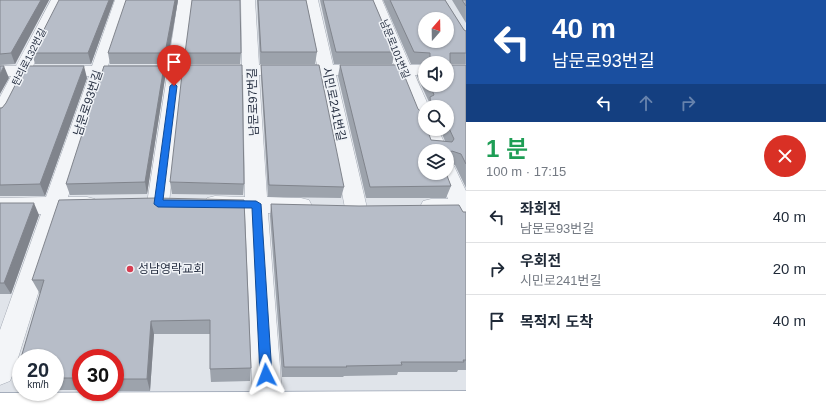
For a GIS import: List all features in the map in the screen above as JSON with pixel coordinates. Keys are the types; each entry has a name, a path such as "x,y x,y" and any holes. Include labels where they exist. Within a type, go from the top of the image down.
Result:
{"main road":[{"path":"0,408 466,406"}],"street":[{"name":"탄리로132번길","path":"0,114 58,0"},
{"name":"남문로93번길","path":"0,371 122,0"},
{"path":"158,204 185,0"},
{"name":"남문로97번길","path":"248,0 252,71 256,204 268,406"},
{"name":"시민로241번길","path":"311,0 356,208"},
{"name":"남문로101번길","path":"375,0 418,103"},
{"path":"0,71 418,70"},
{"path":"409,207 465,210 451,180"},
{"path":"0,206 110,204"},
{"path":"134,204 256,204 379,208"}],"building":[{"path":"0,0 41,0 11,53 0,54"},
{"path":"59,0 109,0 88,53 32,53"},
{"path":"126,0 175,0 165,53 108,53"},
{"path":"192,0 240,0 241,53 185,53"},
{"path":"258,0 306,0 317,52 261,52"},
{"path":"323,0 373,0 395,52 336,52"},
{"path":"390,0 445,0 453,12 418,12 418,48 454,48 454,14 466,31 466,53 450,53 450,56 430,56 430,53 414,52"},
{"path":"462,0 466,0 466,6"},
{"path":"183,65 242,65 244,184 170,182"},
{"path":"261,65 319,65 344,187 269,185"},
{"path":"340,65 400,65 418,109 418,136 430,136 431,140 452,142 454,139 453,136 454,136 454,100 430,100 430,97 434,95 433,92 454,92 454,65 466,65 466,164 461,154 454,152 454,144 418,144 418,180 449,180 451,186 370,187"},
{"path":"0,66 4,66 0,74"},
{"path":"25,66 84,66 40,184 0,185 0,108 2,108 6,103"},
{"path":"104,66 164,66 145,182 66,184"},
{"path":"156,198 244,200 251,368 210,369 210,320 151,321 147,379 124,379 124,349 72,349 72,378 64,378 64,349 24,349 44,280 32,280 59,200"},
{"path":"0,203 34,203 4,283 0,283"},
{"path":"271,204 359,206 459,205 463,212 466,212 466,360 463,360 464,362 401,362 402,365 284,367"}],"place":[{"name":"성남영락교회","path":"130,269"}],"route":[{"path":"174,86 158,204 256,204 266,375"}]}
